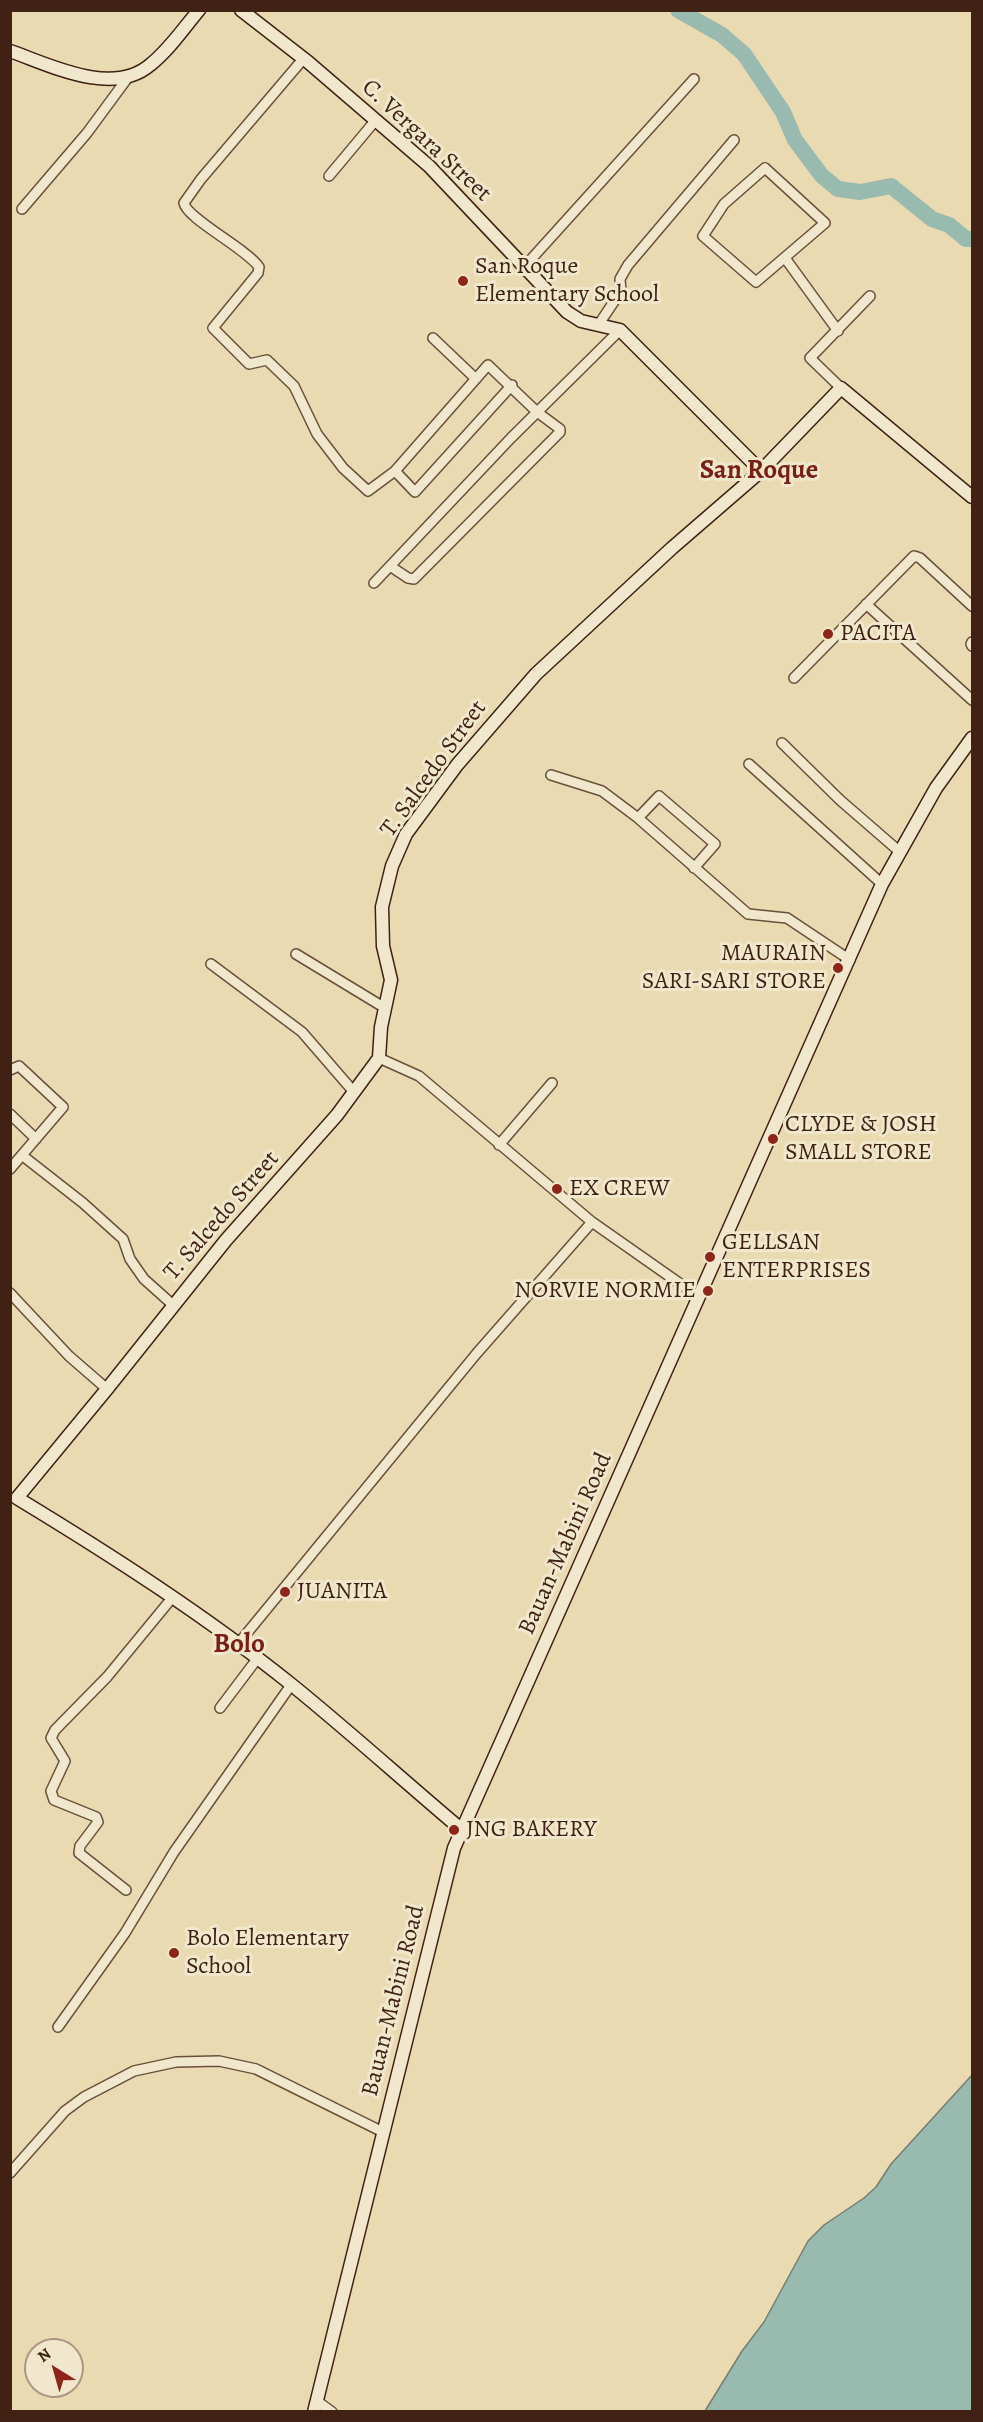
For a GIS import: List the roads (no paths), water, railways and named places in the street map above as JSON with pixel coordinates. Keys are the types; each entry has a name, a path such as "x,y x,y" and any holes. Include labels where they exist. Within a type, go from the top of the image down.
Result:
{"street":[{"path":"10,51 78,76 105,79 129,76 148,67 166,51 199,10"},
{"name":"C. Vergara Street","path":"241,10 304,58 429,166 567,312 581,321 620,330 761,471"},
{"path":"304,58 201,179 184,203 185,209 255,261 259,267 258,273 213,328 249,364 267,360 294,386 317,434 343,468 368,491 395,471 488,365 512,385 537,412 560,429 560,432 414,579 408,578 390,566"},
{"path":"22,209 87,133 129,76"},
{"path":"525,266 694,79"},
{"path":"329,176 375,121"},
{"path":"599,324 621,291 620,279 628,265 734,140"},
{"path":"765,168 825,223 785,258 756,282 703,236 724,204 765,168"},
{"path":"785,258 838,331"},
{"path":"870,296 810,358 841,388 972,497"},
{"path":"374,583 537,412 620,330"},
{"path":"433,338 476,379"},
{"path":"395,471 415,492 512,385"},
{"name":"T. Salcedo Street","path":"14,1501 226,1240 337,1115 379,1058 381,1027 391,980 383,946 382,907 392,866 406,834 457,765 536,674 672,548 761,471 841,388"},
{"path":"794,678 914,556 920,558 972,606"},
{"path":"866,604 972,700"},
{"name":"Bauan-Mabini Road","path":"315,2406 454,1848 882,884 936,788 972,738"},
{"path":"782,743 840,800 900,852"},
{"path":"749,764 882,884"},
{"path":"550,775 602,791 638,818 748,914 787,918 850,960"},
{"path":"638,818 659,796 715,844 694,868"},
{"path":"296,954 385,1008"},
{"path":"211,964 302,1032 353,1091"},
{"path":"379,1058 419,1076 592,1222 699,1297"},
{"path":"10,1070 19,1066 63,1107 10,1169"},
{"path":"499,1145 552,1083"},
{"path":"10,1114 36,1139"},
{"path":"23,1156 83,1203 123,1239 130,1259 144,1279 173,1305"},
{"path":"238,1644 477,1353 592,1222"},
{"path":"10,1293 69,1356 107,1389"},
{"path":"14,1501 73,1532 238,1644 291,1685 462,1830"},
{"path":"126,1890 79,1853 80,1846 98,1822 96,1817 54,1800 51,1791 65,1761 51,1738 55,1730 107,1677 172,1598"},
{"path":"220,1708 257,1659"},
{"path":"58,2027 124,1933 187,1833 291,1685"},
{"path":"10,2173 58,2118 84,2097 134,2071 176,2062 219,2061 256,2069 383,2132"},
{"path":"315,2406 332,2412"}],"water":[{"path":"972,2075 972,2411 705,2411 742,2351 764,2322 808,2241 824,2225 864,2198 876,2187 891,2164"}],"waterway":[{"path":"678,10 722,35 744,54 783,112 795,140 822,176 838,189 860,192 891,186 932,219 949,225 966,239 972,239"}],"place":[{"name":"San Roque Elementary School","path":"463,281"},
{"name":"PACITA","path":"828,634"},
{"name":"MAURAIN SARI-SARI STORE","path":"838,968"},
{"name":"CLYDE & JOSH SMALL STORE","path":"773,1139"},
{"name":"EX CREW","path":"557,1189"},
{"name":"GELLSAN ENTERPRISES","path":"710,1257"},
{"name":"NORVIE NORMIE","path":"708,1291"},
{"name":"JUANITA","path":"285,1592"},
{"name":"JNG BAKERY","path":"454,1830"},
{"name":"Bolo Elementary School","path":"174,1953"}],"district":[{"name":"San Roque","path":"759,471"},
{"name":"Bolo","path":"239,1645"}]}
